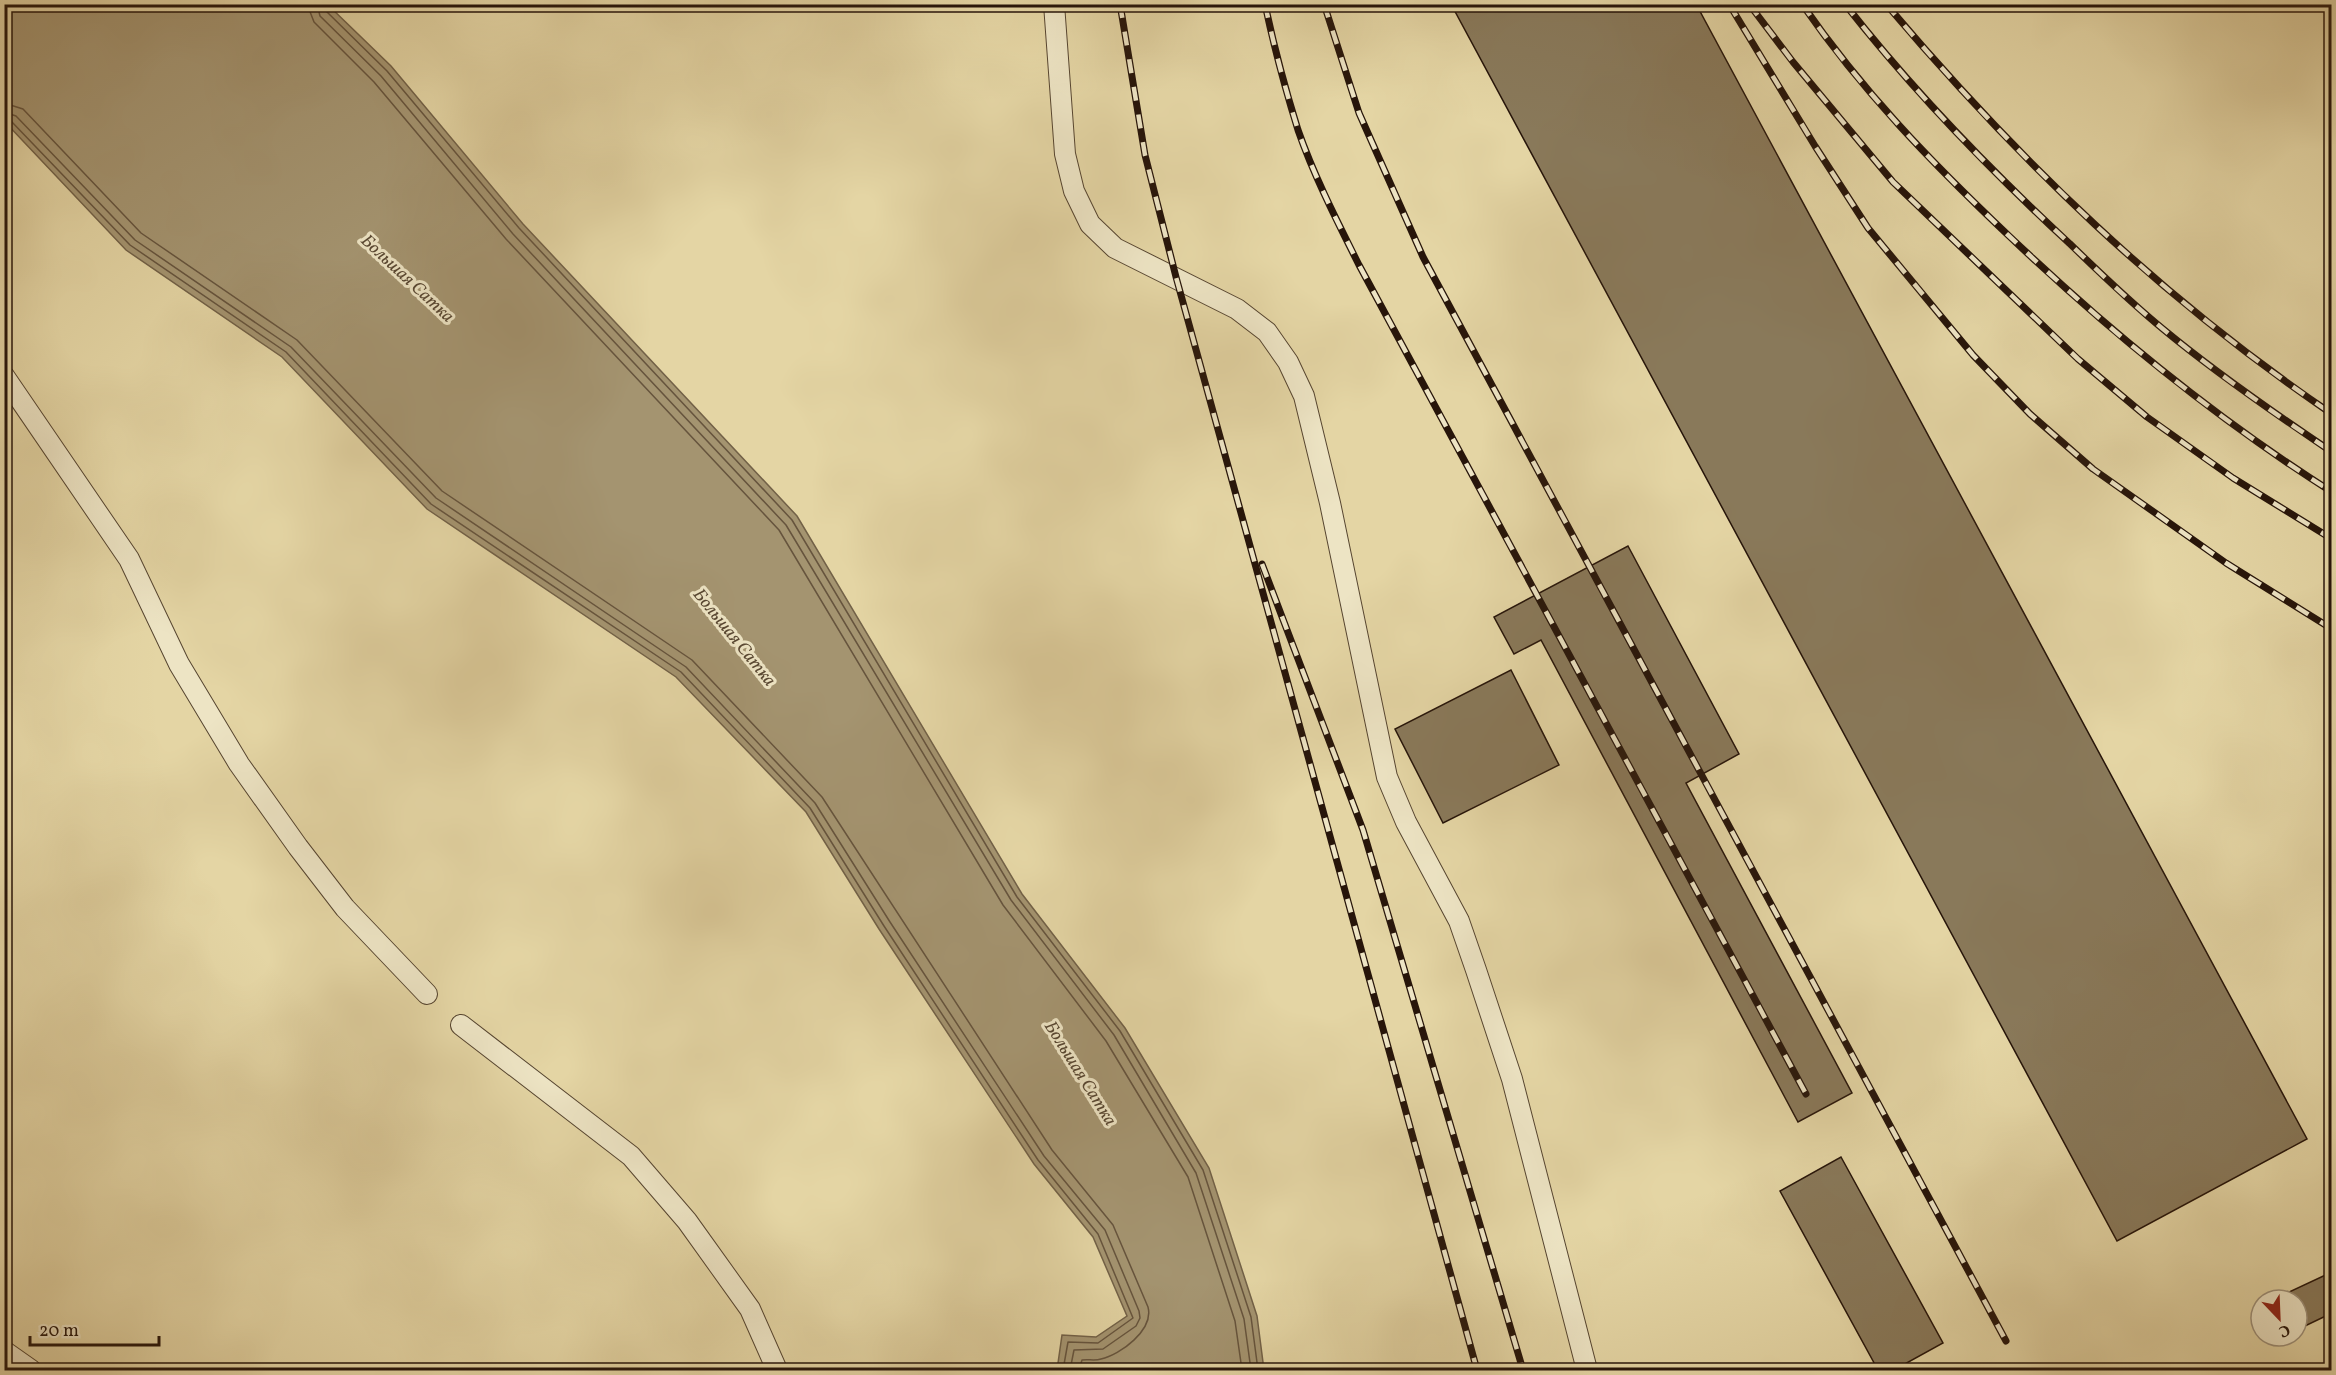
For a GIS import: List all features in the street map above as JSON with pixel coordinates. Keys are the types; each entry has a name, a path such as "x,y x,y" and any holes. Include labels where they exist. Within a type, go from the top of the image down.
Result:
{"lane":[{"path":"1054,4 1065,154 1074,191 1090,224 1115,248 1238,309 1267,332 1288,362 1304,396 1330,503 1387,777 1406,822 1460,921 1512,1079 1587,1371"},
{"path":"4,376 129,559 179,664 239,764 298,848 345,908 427,994"},
{"path":"460,1025 631,1156 687,1221 750,1309 777,1371"},
{"path":"4,1351 31,1371"}],"water":[{"name":"Большая Сатка","path":"5,4 328,5 391,66 523,224 797,516 1022,894 1125,1028 1209,1168 1257,1316 1264,1370 1057,1370 1062,1335 1096,1337 1127,1316 1093,1237 1034,1164 879,929 806,812 676,677 427,509 282,357 126,250 5,122"}],"building":[{"path":"1451,4 1696,4 2307,1139 2117,1241"},
{"path":"1628,546 1739,754 1686,783 1852,1093 1798,1122 1541,640 1514,654 1494,617"},
{"path":"1511,670 1559,765 1443,823 1395,729"},
{"path":"1841,1157 1943,1343 1894,1370 1878,1370 1780,1191"},
{"path":"2332,1272 2332,1313 2309,1324 2309,1288 2298,1288"}],"railway":[{"path":"1120,4 1145,155 1176,277 1477,1370"},
{"path":"1265,4 1298,130 1342,232 1806,1094"},
{"path":"1324,4 1359,113 1423,257 2006,1341"},
{"path":"1729,4 1868,228 1973,355 2030,414 2093,469 2226,563 2332,629"},
{"path":"1749,4 1793,62 1893,182 2078,359 2147,417 2233,478 2332,539"},
{"path":"1802,4 1849,67 1899,125 2008,235 2084,305 2204,403 2332,492"},
{"path":"1845,4 1897,68 1952,128 2115,287 2204,361 2267,408 2332,452"},
{"path":"1886,4 1988,118 2095,224 2209,323 2332,414"},
{"path":"1262,564 1363,830 1523,1370"}]}
